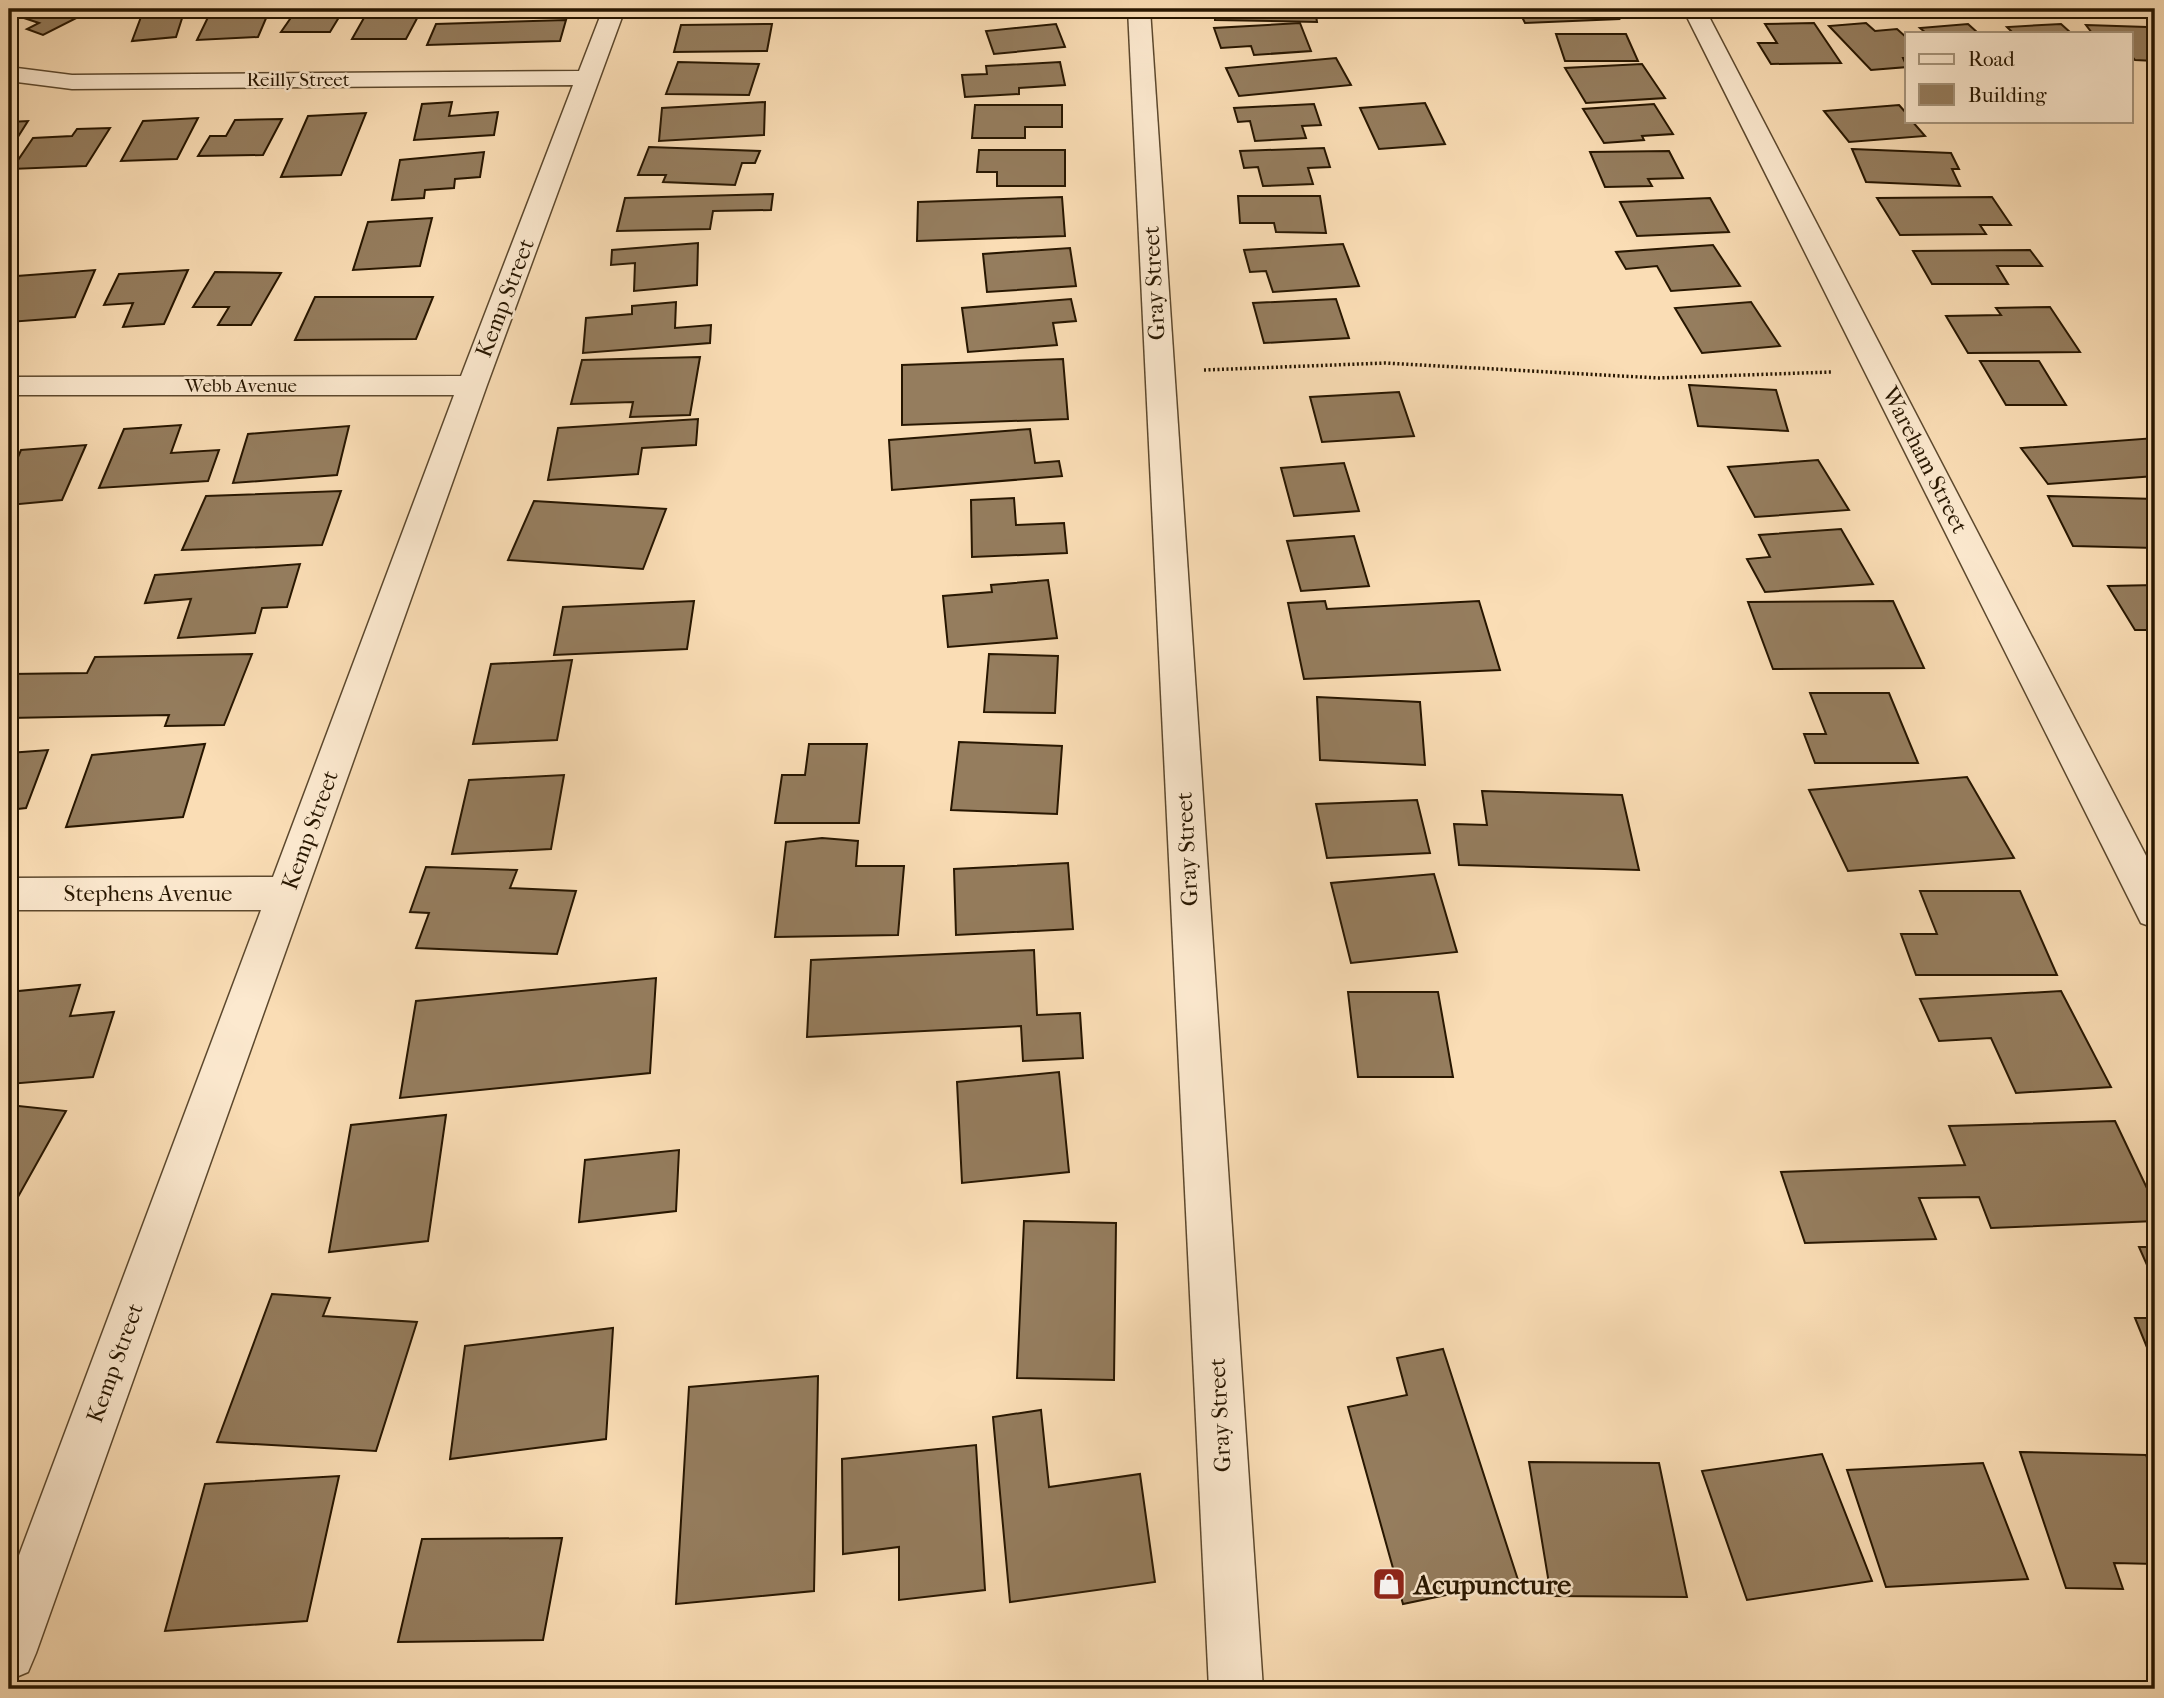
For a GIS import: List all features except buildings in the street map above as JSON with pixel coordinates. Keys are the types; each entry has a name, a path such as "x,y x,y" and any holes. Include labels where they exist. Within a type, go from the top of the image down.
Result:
{"street":[{"name":"Kemp Street","path":"9,1653 472,385 614,9"},
{"name":"Gray Street","path":"1139,9 1236,1689"},
{"name":"Wareham Street","path":"1694,9 2155,911"},
{"name":"Reilly Street","path":"9,74 72,82 588,78"},
{"name":"Webb Avenue","path":"9,386 472,385"},
{"name":"Stephens Avenue","path":"9,894 287,893"}],"path":[{"path":"1200,370 1385,363 1658,378 1832,372"}],"place":[{"name":"Acupuncture","path":"1389,1584"}]}
